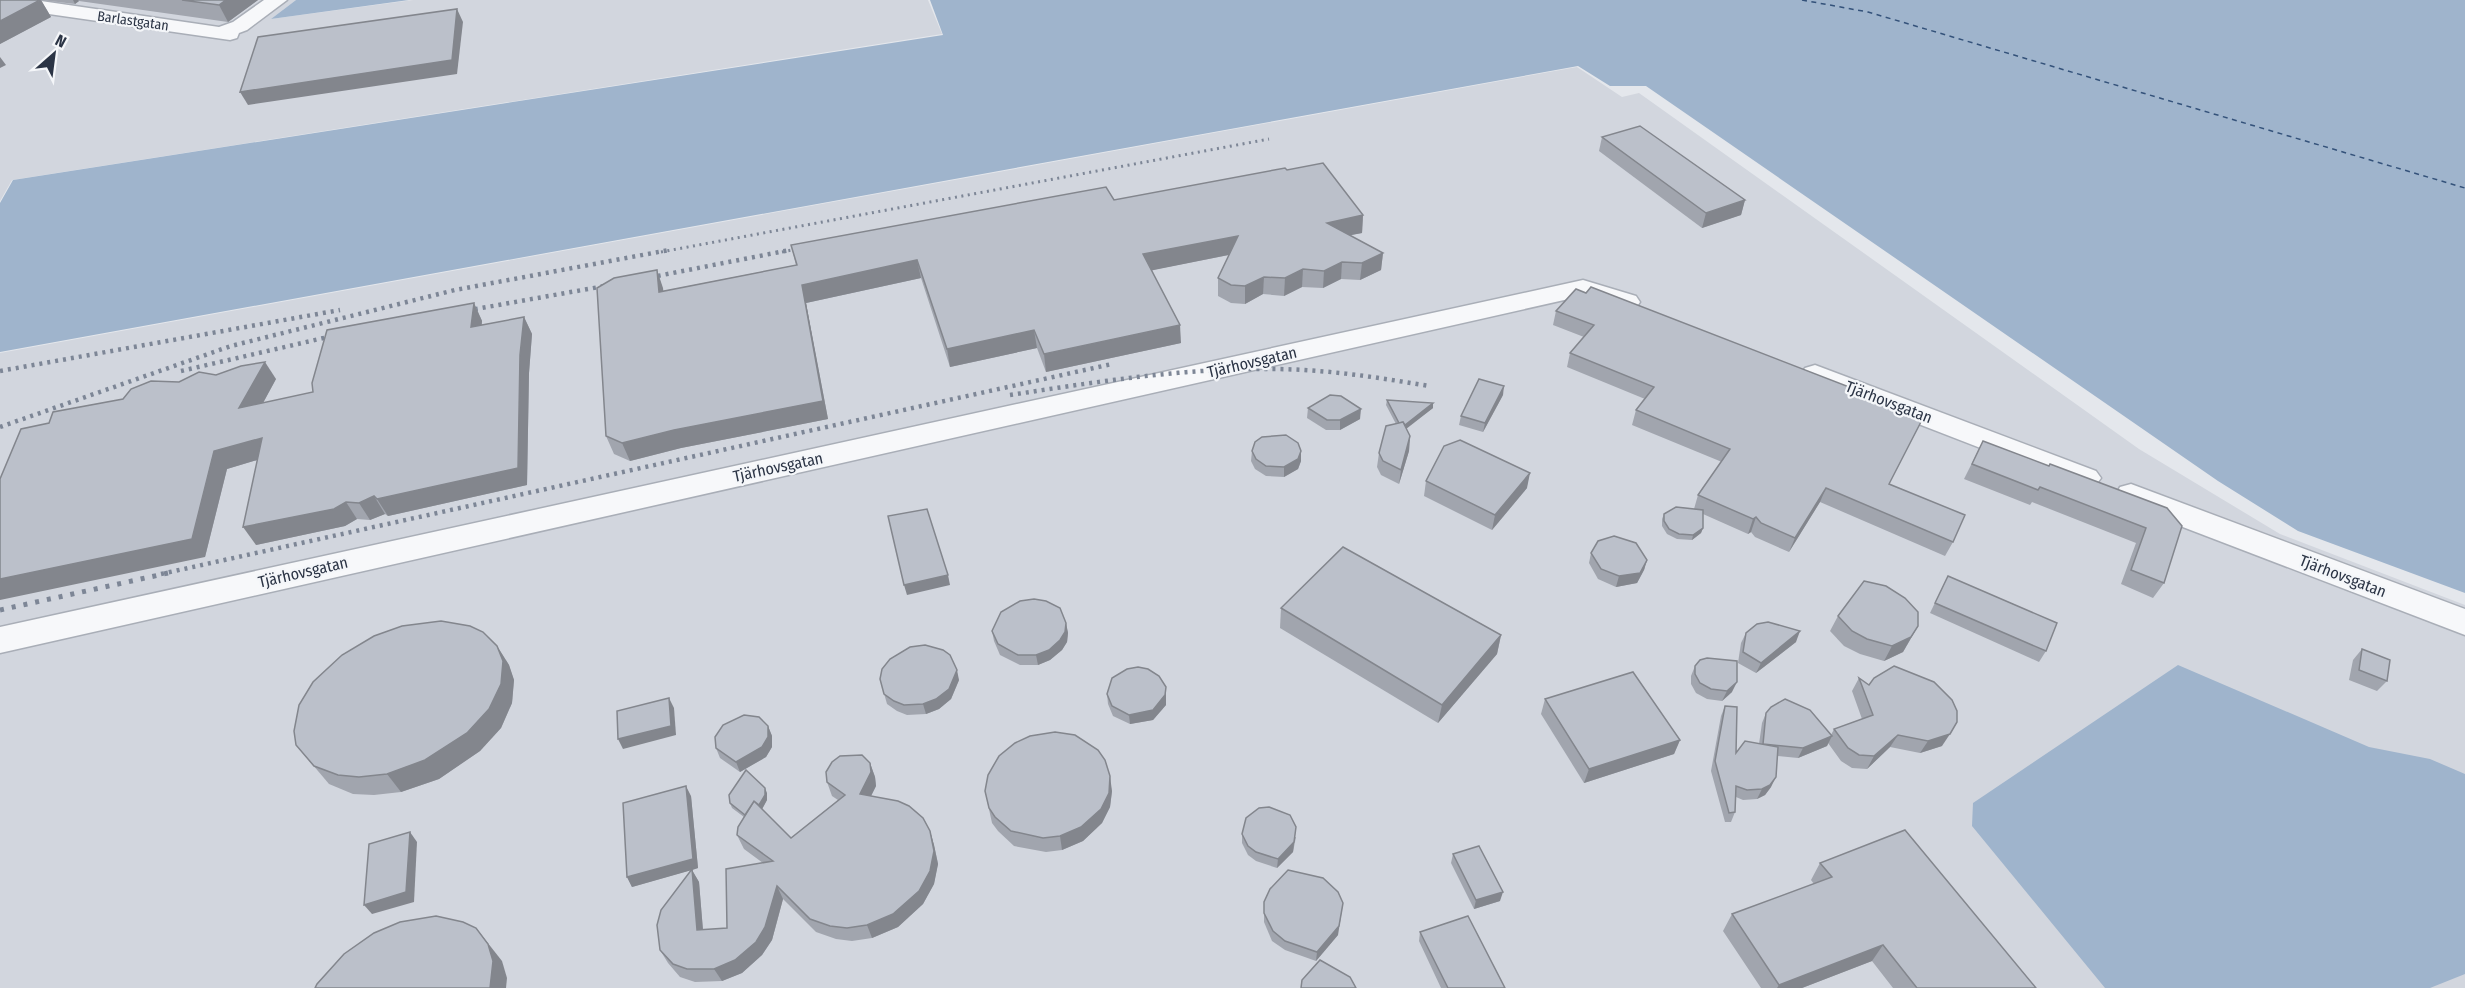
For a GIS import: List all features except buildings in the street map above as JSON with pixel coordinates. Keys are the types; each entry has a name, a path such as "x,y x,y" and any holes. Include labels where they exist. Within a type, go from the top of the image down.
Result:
{"street":[{"path":"54,10 74,0"},
{"name":"Barlastgatan","path":"0,1 225,34 277,0"},
{"name":"Tjärhovsgatan","path":"0,640 1583,288 1648,310"},
{"name":"Tjärhovsgatan","path":"1789,364 2465,622"}],"shaded area":[{"path":"0,0 296,0 271,19 413,0 928,0 942,34 12,180 0,201"},
{"path":"1577,67 1622,97 1639,93 2139,449 2280,534 2465,605 2465,988 0,988 0,353"}],"water":[{"path":"296,0 409,0 271,19"},
{"path":"930,0 2465,0 2465,593 2298,531 2218,481 1646,86 1610,86 1578,66 0,352 0,203 13,180 943,35"},
{"path":"2178,665 2369,747 2430,759 2465,774 2465,974 2430,988 2105,988 1972,826 1973,803"}],"ferry route":[{"path":"1802,0 1868,12 2465,188"}],"railway":[{"path":"661,252 1269,139"},
{"path":"782,252 807,247"},
{"path":"0,427 231,346 455,290 669,250"},
{"path":"642,279 790,250"},
{"path":"459,312 616,284"},
{"path":"0,371 340,310"},
{"path":"181,371 341,334"},
{"path":"161,574 1112,364"},
{"path":"1010,395 1140,377 1237,369 1330,372 1429,386"},
{"path":"0,610 168,573"}]}
